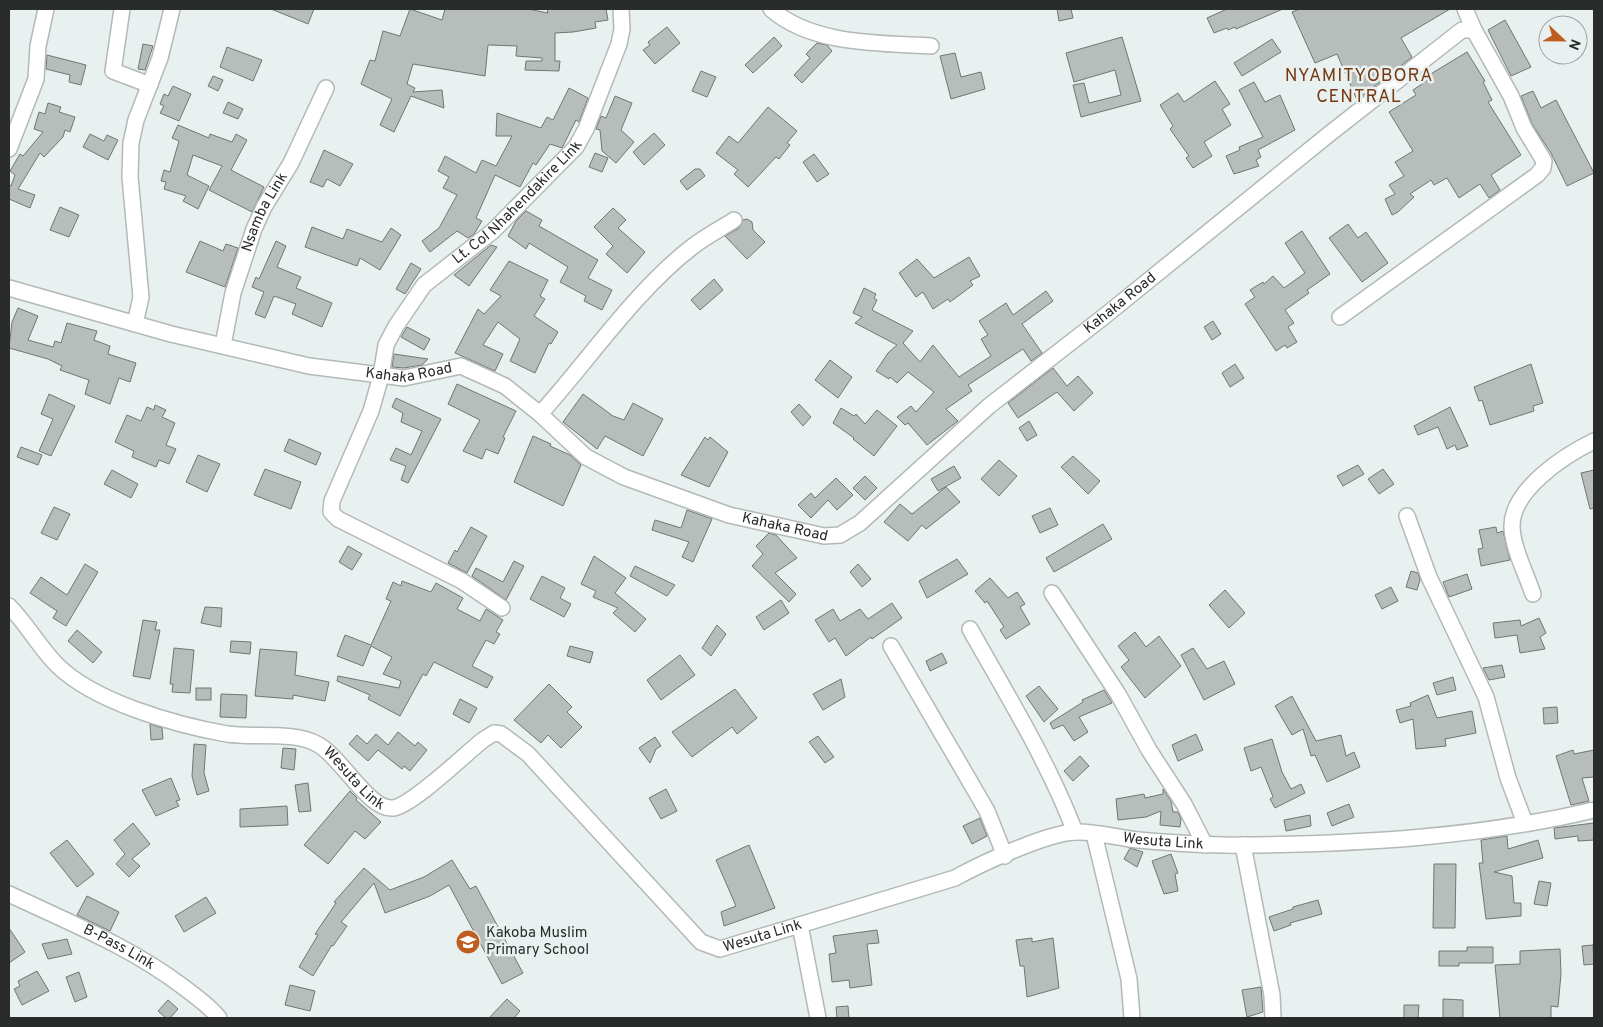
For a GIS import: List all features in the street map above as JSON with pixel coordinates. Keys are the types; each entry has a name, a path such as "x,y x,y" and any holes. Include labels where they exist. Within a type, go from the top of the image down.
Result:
{"street":[{"path":"9,149 36,79 38,46 46,9"},
{"path":"122,9 113,71 150,85"},
{"path":"135,324 141,290 130,177 131,143 136,120 160,58 172,9"},
{"name":"Lt. Col Nhahendakire Link","path":"502,608 455,578 338,519 331,512 332,502 371,411 381,376 386,345 424,285 493,230 576,147 586,129 619,44 622,29 621,9"},
{"path":"771,9 789,22 826,35 871,43 930,46"},
{"path":"1340,318 1537,174 1542,168 1544,161 1539,150 1524,128 1511,96 1474,30 1465,9"},
{"name":"Kahaka Road","path":"9,288 135,324 309,366 404,378 462,366 505,386 540,414 586,457 650,488 729,515 824,536 840,535 860,523 989,406 1143,286 1328,134 1462,30 1474,30"},
{"name":"Nsamba Link","path":"223,345 233,293 254,229 264,207 291,164 326,88"},
{"path":"540,414 607,334 668,267 692,246 734,220"},
{"path":"1533,594 1514,538 1512,525 1516,510 1528,489 1554,465 1594,441"},
{"path":"1407,516 1440,603 1486,696 1508,778 1525,823"},
{"path":"1052,593 1118,694 1149,750 1184,804 1204,845"},
{"name":"Wesuta Link","path":"9,606 57,665 102,695 172,722 227,734 305,739 318,744 341,764 366,793 382,807 392,808 401,806 416,797 483,740 494,733 501,734 528,754 567,794 640,877 701,942 720,949 955,878 977,865 1053,836 1074,832 1204,845 1417,838 1525,823 1594,810"},
{"path":"970,629 1031,738 1065,808 1074,832"},
{"path":"891,646 986,811 1004,856"},
{"path":"1094,834 1129,979 1132,1018"},
{"path":"1243,845 1272,995 1273,1018"},
{"name":"B-Pass Link","path":"9,894 104,937 155,965 212,1008 219,1018"},
{"path":"800,925 818,1018"}],"building":[{"path":"271,9 314,9 308,24"},
{"path":"410,9 442,20 445,9 528,9 548,13 547,9 606,9 608,20 595,22 596,28 555,33 555,61 560,61 559,71 525,70 526,61 542,61 542,58 516,56 517,46 488,45 485,76 413,64 407,84 415,88 413,92 442,90 444,108 411,96 394,132 380,125 392,99 361,84 370,60 375,61 383,31 400,36"},
{"path":"1057,9 1071,9 1073,18 1059,21"},
{"path":"1227,9 1283,9 1236,29 1235,27 1228,30 1227,28 1214,33 1207,18"},
{"path":"1300,9 1450,9 1401,38 1412,57 1357,100 1337,54 1315,63 1292,12"},
{"path":"1505,20 1531,67 1511,76 1488,30"},
{"path":"667,27 680,43 655,64 643,50 650,45 648,42"},
{"path":"774,37 782,46 753,73 745,65"},
{"path":"1122,37 1141,101 1081,117 1073,85 1084,83 1089,103 1121,95 1115,70 1074,82 1066,53"},
{"path":"1272,39 1281,52 1242,76 1234,63"},
{"path":"817,43 827,45 832,51 802,83 794,75 810,58 806,54"},
{"path":"143,44 153,46 145,70 138,69"},
{"path":"227,47 262,60 253,81 220,67"},
{"path":"1467,52 1485,81 1483,82 1492,100 1488,102 1521,155 1491,175 1500,190 1489,198 1480,184 1459,198 1447,178 1434,185 1431,180 1410,194 1414,197 1392,215 1385,199 1395,194 1389,185 1404,176 1395,162 1413,151 1389,112 1416,95 1413,90 1431,78 1429,75"},
{"path":"955,53 961,77 981,72 985,89 951,99 940,56"},
{"path":"47,55 86,65 81,85 69,82 70,75 46,69"},
{"path":"701,71 716,77 707,97 692,91"},
{"path":"213,76 223,80 218,91 208,86"},
{"path":"1215,81 1230,104 1222,109 1231,125 1204,142 1212,156 1193,168 1186,158 1189,156 1170,129 1173,126 1160,105 1178,93 1184,102"},
{"path":"1254,82 1265,102 1280,95 1295,130 1258,150 1261,157 1256,160 1259,166 1234,174 1226,156 1240,150 1239,147 1263,137 1239,90"},
{"path":"173,86 191,94 179,121 160,113 164,106 160,104 164,94 168,96"},
{"path":"569,88 588,98 579,122 576,120 562,148 550,144 536,165 533,163 520,187 495,175 476,218 482,221 474,234 468,238 457,231 430,252 422,241 439,228 457,195 443,188 449,177 438,171 445,156 476,173 482,160 496,166 512,136 496,136 497,113 541,128 547,117 553,120"},
{"path":"1533,91 1541,108 1556,100 1594,173 1567,186 1551,153 1532,124 1521,96"},
{"path":"615,96 632,103 621,130 634,142 616,163 602,151 600,130 596,129 601,116 606,118"},
{"path":"228,102 243,109 238,119 223,113"},
{"path":"48,103 61,107 59,112 75,117 70,132 65,130 63,137 44,157 40,153 18,189 35,195 30,208 9,199 9,185 11,186 15,175 10,171 20,154 23,156 43,132 34,129 39,112 45,114"},
{"path":"768,107 797,131 787,143 790,145 779,159 776,157 748,187 734,174 738,170 716,153 729,136 738,143"},
{"path":"178,125 209,138 210,134 232,142 236,134 247,140 231,170 264,187 252,212 209,190 222,166 193,155 187,175 209,186 198,209 183,201 186,196 164,189 166,182 161,181 164,170 170,172 179,141 172,138"},
{"path":"654,133 665,145 644,165 633,152"},
{"path":"90,134 104,141 107,135 118,140 108,160 83,147"},
{"path":"324,150 353,164 340,186 327,179 323,187 310,182"},
{"path":"595,153 608,158 602,172 589,167"},
{"path":"814,154 829,174 817,182 803,162"},
{"path":"695,169 700,169 705,176 687,190 680,181"},
{"path":"60,207 79,215 69,237 50,230"},
{"path":"613,208 626,220 618,228 645,252 627,273 606,254 613,246 594,227"},
{"path":"526,211 542,220 539,226 598,260 588,278 612,290 602,310 584,301 586,296 560,282 568,267 529,243 526,249 508,236 516,221"},
{"path":"747,219 752,222 753,230 765,242 747,259 725,236 739,228 743,220"},
{"path":"1348,224 1358,238 1366,232 1388,263 1362,282 1329,238"},
{"path":"312,227 343,239 347,229 382,242 391,228 401,235 380,270 360,258 357,266 305,247"},
{"path":"1302,231 1330,274 1307,290 1309,293 1285,310 1294,323 1288,327 1297,342 1287,348 1285,345 1276,351 1245,304 1255,297 1250,290 1263,282 1264,284 1273,276 1284,288 1305,273 1285,243"},
{"path":"200,241 223,251 226,244 238,248 225,287 186,272"},
{"path":"276,241 286,246 277,267 301,277 296,288 332,303 322,327 292,314 296,304 274,296 265,318 255,314 264,292 252,287 256,277 259,279"},
{"path":"491,245 497,247 469,286 454,275"},
{"path":"969,257 980,276 970,281 973,285 950,302 948,299 933,309 923,292 916,297 899,273 917,259 934,278"},
{"path":"509,261 548,280 540,296 545,299 534,316 558,332 551,344 549,343 535,373 510,361 520,339 498,322 483,345 503,354 495,371 455,353 478,309 484,314 501,296 490,290"},
{"path":"411,263 421,269 405,294 396,289"},
{"path":"714,279 723,290 700,310 691,300"},
{"path":"864,288 876,294 874,298 877,300 872,310 913,331 903,343 920,362 933,345 959,377 991,356 981,339 988,335 979,321 1006,303 1013,315 1046,291 1053,301 1022,324 1042,353 1031,361 1023,349 968,385 972,391 946,409 958,421 927,445 908,423 905,425 897,417 911,406 916,412 934,392 908,372 897,383 890,377 889,379 876,371 888,353 897,345 855,323 862,317 853,313"},
{"path":"18,308 38,316 28,340 53,347 55,341 61,343 67,323 97,331 94,340 110,346 108,354 136,363 130,382 119,378 110,404 85,394 89,380 60,370 62,366 48,359 9,348 12,322"},
{"path":"1213,321 1221,334 1212,340 1204,327"},
{"path":"407,327 430,339 424,350 401,337"},
{"path":"394,354 428,359 422,365 404,368 392,367"},
{"path":"830,360 852,377 838,398 815,380"},
{"path":"1235,364 1244,378 1230,387 1222,373"},
{"path":"1531,364 1543,403 1533,406 1534,411 1490,425 1482,400 1479,401 1474,387"},
{"path":"1053,368 1067,386 1078,376 1093,393 1074,411 1057,392 1018,418 1008,403"},
{"path":"457,384 516,411 503,437 505,438 498,454 486,449 482,459 463,451 480,420 448,404"},
{"path":"49,394 75,406 51,456 39,451 53,419 41,414"},
{"path":"583,394 613,416 624,420 633,403 663,419 643,456 605,436 597,449 563,422"},
{"path":"396,398 441,419 408,483 401,480 406,466 390,460 396,448 411,455 422,431 401,422 403,413 392,407"},
{"path":"799,404 811,417 803,426 791,412"},
{"path":"155,405 166,410 162,417 175,423 166,445 176,449 169,464 159,460 156,467 132,457 134,451 115,442 127,415 141,421 147,407 154,410"},
{"path":"1450,407 1468,446 1457,450 1455,445 1447,449 1438,427 1418,435 1414,426"},
{"path":"841,408 854,416 856,414 865,424 877,410 897,426 874,456 833,423"},
{"path":"1029,421 1037,435 1027,441 1019,428"},
{"path":"533,436 570,455 581,465 563,506 514,482"},
{"path":"705,437 708,440 710,437 728,452 709,487 681,475"},
{"path":"289,439 321,453 316,465 284,451"},
{"path":"21,447 42,455 38,465 17,457"},
{"path":"198,455 220,464 207,492 186,482"},
{"path":"1073,456 1100,481 1088,494 1061,467"},
{"path":"999,460 1017,476 999,496 981,479"},
{"path":"1358,465 1364,474 1343,486 1337,476"},
{"path":"954,466 961,478 938,491 931,479"},
{"path":"265,469 301,482 291,509 254,495"},
{"path":"1383,469 1394,484 1379,494 1368,479"},
{"path":"112,470 138,484 131,498 104,484"},
{"path":"1594,470 1594,508 1590,509 1581,473"},
{"path":"865,476 877,488 865,500 853,488"},
{"path":"836,478 853,495 837,510 828,500 811,518 798,505 811,493 815,498"},
{"path":"946,487 960,502 926,529 922,525 908,541 884,522 900,504 912,514"},
{"path":"54,507 70,514 57,540 41,533"},
{"path":"1050,508 1058,525 1040,533 1032,516"},
{"path":"687,510 712,519 693,562 682,557 689,542 652,530 655,520 681,528"},
{"path":"1103,524 1112,539 1054,572 1046,558"},
{"path":"471,527 487,536 467,573 448,563 455,550 457,552"},
{"path":"1496,527 1497,533 1503,531 1510,560 1481,566 1478,549 1483,548 1479,530"},
{"path":"769,533 776,535 797,558 775,573 796,594 789,602 752,566 763,554 756,546"},
{"path":"348,546 362,554 352,570 339,562"},
{"path":"594,556 626,578 615,593 646,619 635,632 613,613 618,608 593,597 596,591 581,584"},
{"path":"957,559 968,574 927,598 919,581"},
{"path":"514,561 524,566 506,600 472,576 476,568 503,582"},
{"path":"85,564 98,572 66,626 53,618 57,611 30,593 41,577 67,595"},
{"path":"858,564 871,579 862,587 850,572"},
{"path":"635,566 675,585 667,596 630,576"},
{"path":"1411,571 1418,573 1420,580 1417,590 1406,587"},
{"path":"1467,574 1472,589 1449,597 1443,582"},
{"path":"542,576 565,588 560,598 571,604 564,617 530,599"},
{"path":"990,578 1008,598 1017,592 1025,604 1020,607 1030,624 1006,639 1000,630 1004,627 987,601 985,603 975,591"},
{"path":"402,581 431,592 436,583 463,598 457,609 480,621 486,609 503,620 496,632 500,634 494,644 486,640 472,666 493,677 487,688 434,662 426,676 423,674 400,716 368,699 370,695 337,681 338,676 399,688 401,681 383,674 392,657 371,646 363,666 337,656 345,635 371,645 391,601 386,599 393,582 401,586"},
{"path":"1391,587 1398,601 1382,609 1375,595"},
{"path":"1225,590 1245,613 1229,628 1209,605"},
{"path":"781,600 789,613 764,630 756,617"},
{"path":"892,603 902,618 872,639 871,637 846,656 835,638 829,642 815,620 833,609 840,621 860,609 868,619"},
{"path":"205,607 222,608 221,627 201,623"},
{"path":"1539,618 1546,633 1540,637 1545,649 1520,653 1517,635 1495,638 1493,623 1520,620 1521,626"},
{"path":"143,620 157,622 155,630 160,630 150,679 133,676"},
{"path":"717,625 726,634 711,656 702,648"},
{"path":"77,630 102,652 93,663 68,641"},
{"path":"1135,632 1146,647 1159,636 1181,666 1145,698 1121,667 1129,660 1118,646"},
{"path":"231,641 251,642 250,654 230,652"},
{"path":"570,646 593,652 590,663 567,656"},
{"path":"174,648 194,650 190,693 172,692 173,684 170,684"},
{"path":"1193,648 1207,669 1224,661 1235,684 1204,700 1181,655"},
{"path":"260,649 297,652 295,675 329,682 325,701 293,695 293,699 255,696"},
{"path":"942,653 947,663 930,671 926,661"},
{"path":"680,655 695,675 661,700 647,680"},
{"path":"1502,665 1505,677 1489,680 1483,668"},
{"path":"1453,677 1456,690 1437,695 1433,683"},
{"path":"841,679 845,697 823,710 813,694"},
{"path":"549,684 572,707 567,712 582,727 561,748 548,735 541,743 514,720"},
{"path":"1039,686 1058,709 1044,722 1026,696"},
{"path":"196,688 211,688 211,700 196,700"},
{"path":"735,689 757,718 737,734 732,727 692,757 672,732"},
{"path":"1104,690 1112,703 1079,717 1088,732 1074,741 1063,725 1053,729 1050,723 1083,702 1082,700"},
{"path":"221,694 247,695 246,718 220,717"},
{"path":"1428,695 1437,718 1472,711 1476,733 1445,739 1446,746 1416,749 1413,719 1400,723 1396,710 1411,706 1410,703"},
{"path":"1292,696 1316,741 1341,735 1346,756 1354,752 1360,767 1327,782 1315,755 1311,756 1303,729 1292,735 1275,706"},
{"path":"460,699 477,708 469,723 453,714"},
{"path":"1557,707 1558,723 1544,724 1543,708"},
{"path":"150,724 162,728 163,739 151,740"},
{"path":"398,732 415,746 418,742 427,750 410,771 404,766 402,769 378,750 368,761 349,744 357,735 367,744 376,734 388,745"},
{"path":"1196,734 1203,750 1178,761 1172,745"},
{"path":"818,736 834,757 825,763 809,742"},
{"path":"655,737 661,746 656,749 650,763 639,748"},
{"path":"1272,739 1282,772 1291,789 1301,784 1305,793 1275,808 1270,799 1273,797 1261,767 1251,771 1244,748"},
{"path":"194,744 206,745 204,773 209,791 197,795 192,776"},
{"path":"283,748 296,749 294,770 281,768"},
{"path":"1573,750 1574,754 1594,750 1594,777 1582,778 1589,801 1571,805 1556,756"},
{"path":"1080,756 1089,766 1073,781 1064,771"},
{"path":"171,778 180,800 176,801 179,806 156,816 142,790"},
{"path":"308,783 311,811 299,812 295,785"},
{"path":"666,789 677,811 661,819 649,798"},
{"path":"1163,789 1171,801 1173,812 1178,812 1181,819 1180,827 1160,825 1161,811 1146,817 1118,820 1116,799 1144,794 1145,798 1163,794"},
{"path":"350,791 357,798 356,800 381,822 365,839 355,831 328,864 304,845"},
{"path":"1349,804 1354,817 1332,826 1327,813"},
{"path":"287,806 288,825 240,827 240,809"},
{"path":"1310,815 1311,826 1286,831 1284,820"},
{"path":"980,818 987,836 972,844 963,826"},
{"path":"133,823 150,844 132,859 140,866 129,877 116,864 125,854 114,840"},
{"path":"1594,823 1594,840 1578,841 1578,836 1555,839 1554,828"},
{"path":"1507,836 1508,849 1538,840 1543,858 1494,872 1512,876 1514,903 1521,903 1521,916 1486,919 1479,863 1483,863 1481,840"},
{"path":"67,840 94,874 77,887 50,853"},
{"path":"749,845 775,908 724,926 721,912 736,906 716,860"},
{"path":"1130,848 1143,852 1137,867 1124,859"},
{"path":"1171,854 1178,873 1175,874 1178,891 1164,894 1152,861"},
{"path":"452,860 470,889 476,886 523,973 502,984 449,885 430,896 385,913 374,883 341,922 347,926 332,945 313,976 299,967 318,935 315,934 336,903 334,902 364,868 390,890 424,877"},
{"path":"1434,864 1456,864 1455,928 1433,928"},
{"path":"1539,881 1551,883 1547,906 1534,904"},
{"path":"87,896 119,912 110,931 77,915"},
{"path":"206,897 216,913 184,932 175,916"},
{"path":"1318,900 1322,914 1290,923 1291,925 1274,931 1269,917 1293,909 1293,907"},
{"path":"9,928 25,952 9,963"},
{"path":"877,930 879,943 867,944 872,985 850,988 849,980 832,982 829,954 836,953 833,936"},
{"path":"1032,938 1032,942 1053,938 1059,988 1027,997 1024,966 1020,966 1016,940"},
{"path":"67,939 72,954 48,959 42,944"},
{"path":"1593,945 1594,964 1584,965 1582,946"},
{"path":"1467,947 1493,947 1493,963 1459,963 1459,966 1439,966 1439,951 1467,951"},
{"path":"1560,949 1561,974 1558,1007 1551,1006 1551,1018 1500,1018 1495,965 1520,964 1520,951"},
{"path":"37,971 49,991 22,1005 14,989 20,986 18,981"},
{"path":"79,972 87,997 75,1002 66,977"},
{"path":"290,985 315,991 310,1011 285,1005"},
{"path":"1261,987 1263,1012 1247,1017 1242,990"},
{"path":"507,999 520,1011 514,1018 489,1018"},
{"path":"1443,999 1463,1000 1463,1018 1443,1018"},
{"path":"168,1000 178,1009 170,1018 166,1018 158,1011"},
{"path":"1404,1005 1419,1005 1418,1018 1404,1018"},
{"path":"848,1006 849,1018 837,1018 836,1007"}],"place":[{"name":"Kakoba Muslim Primary School","path":"468,942"}],"district":[{"name":"NYAMITYOBORA CENTRAL","path":"1359,86"}]}
